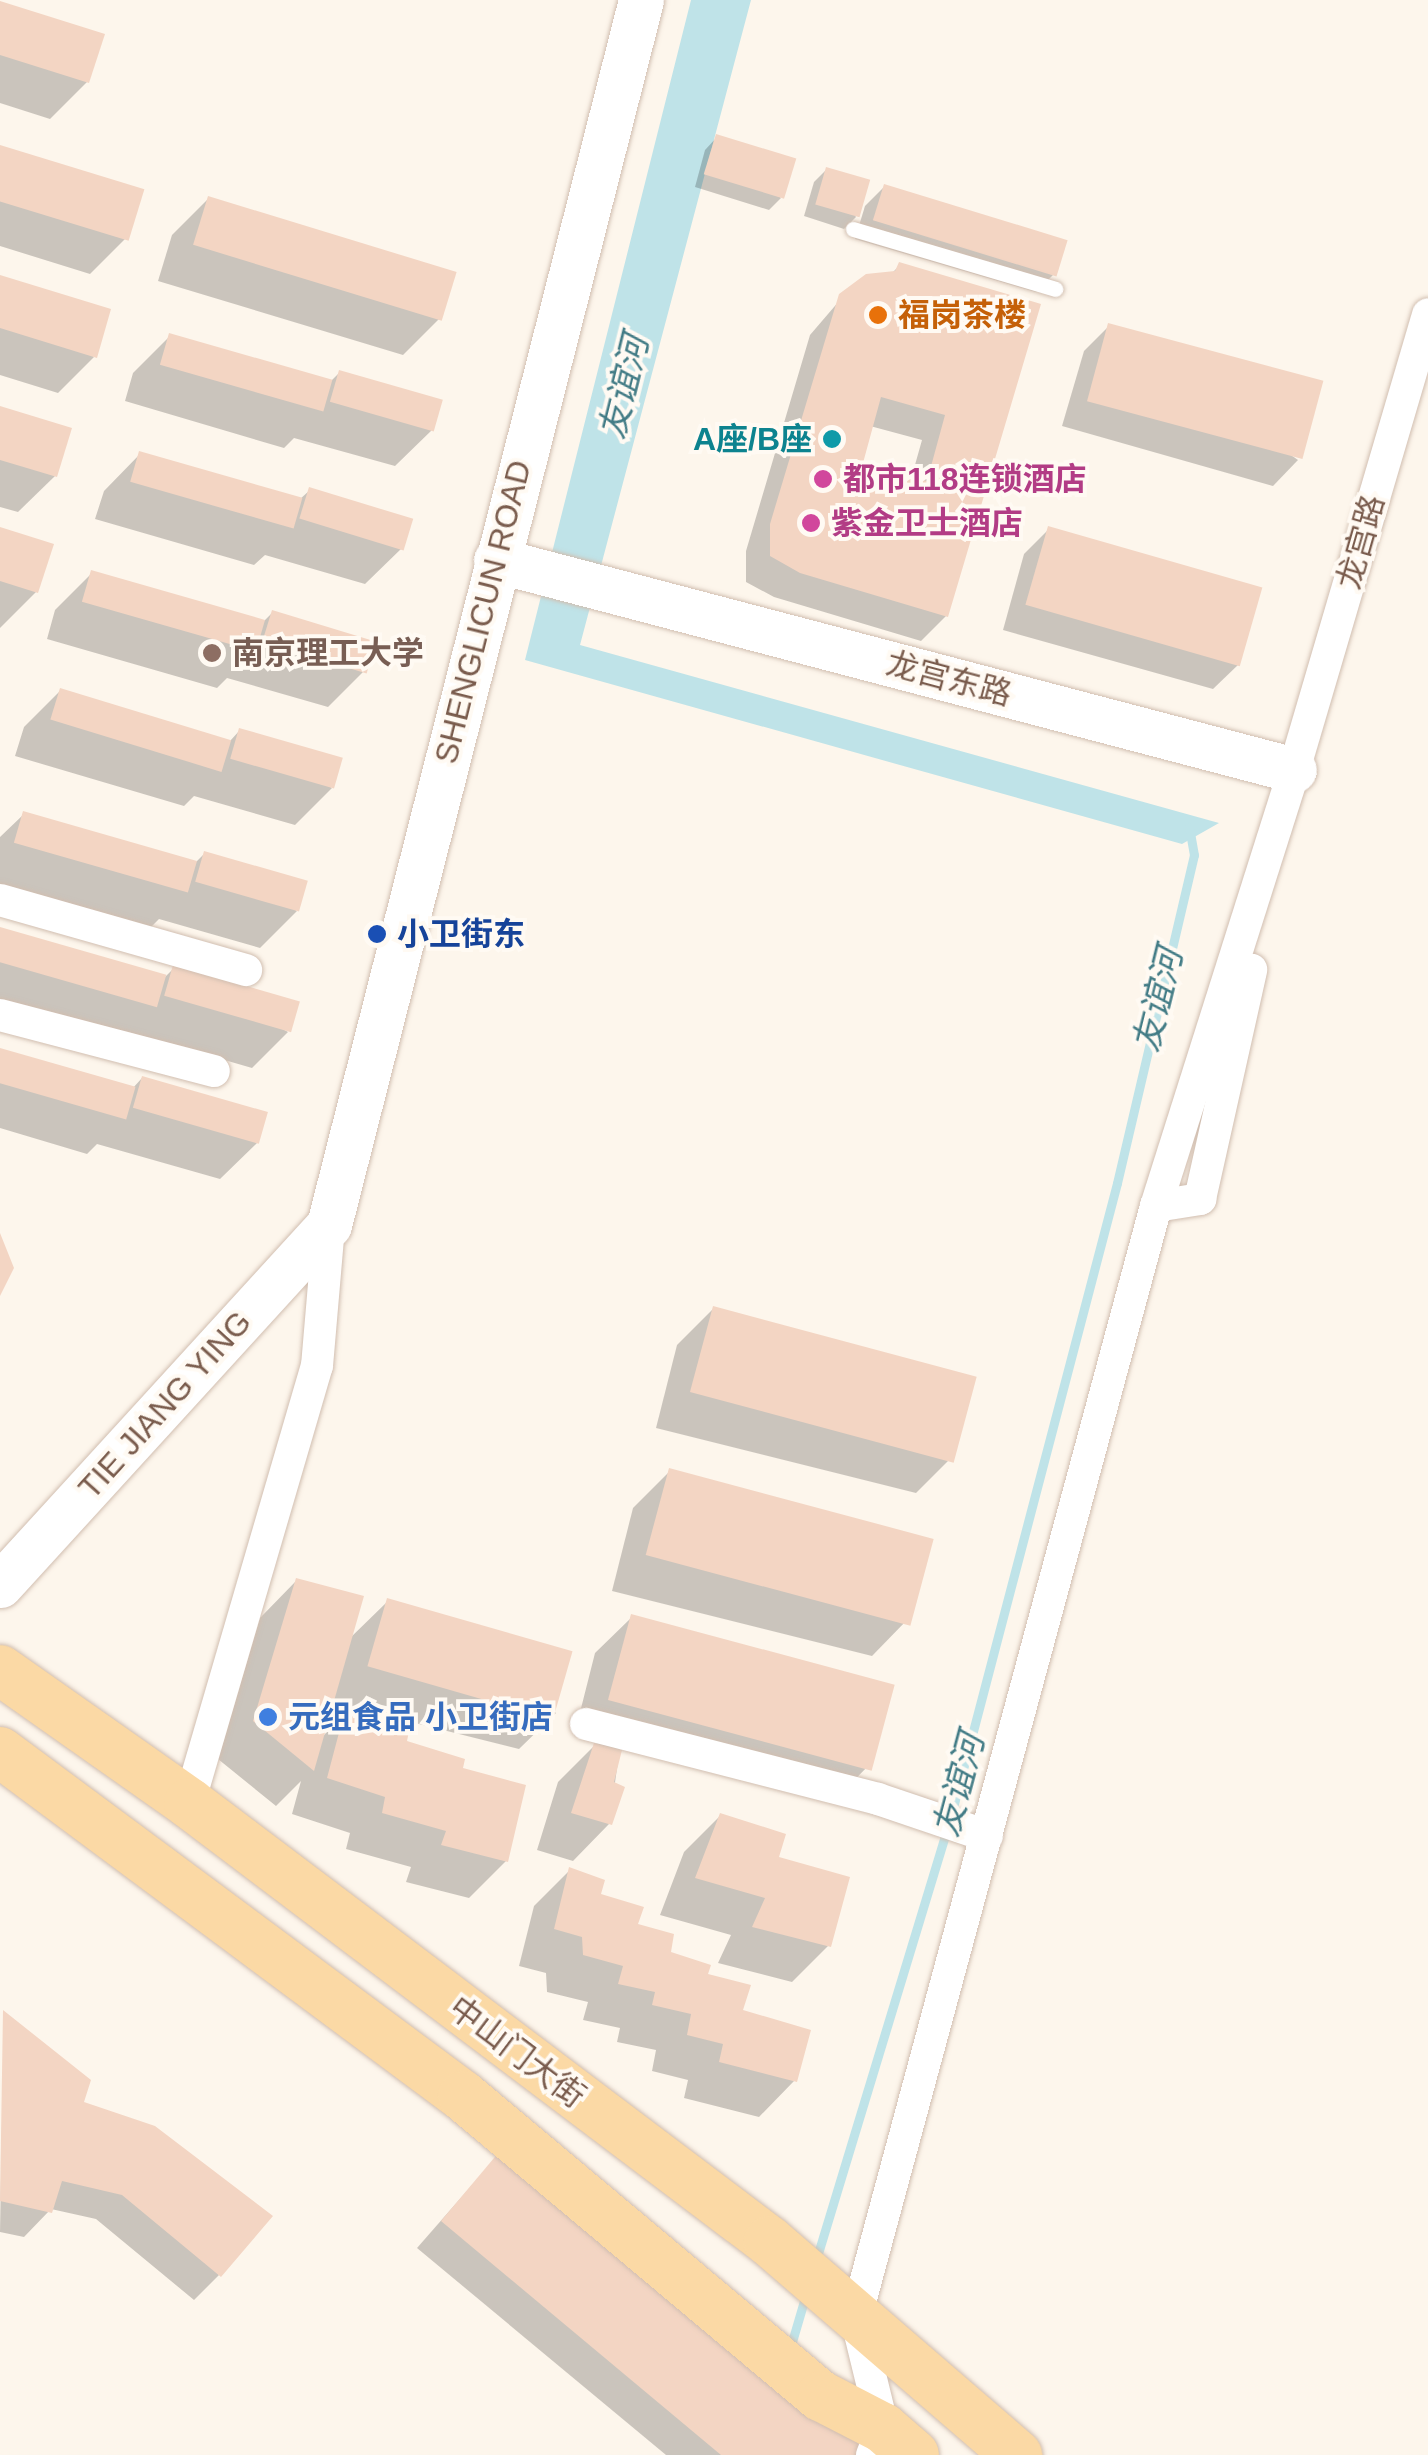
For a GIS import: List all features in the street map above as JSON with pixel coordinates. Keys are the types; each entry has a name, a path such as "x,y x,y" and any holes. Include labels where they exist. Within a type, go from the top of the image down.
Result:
{"main road":[{"name":"中山门大街","path":"0,1670 189,1803 770,2241 1018,2455"},
{"name":"中山门大街","path":"0,1752 463,2096 821,2396 890,2446"}],"street":[{"name":"SHENGLICUN ROAD","path":"329,1226 515,565 641,0"},
{"name":"龙宫路","path":"856,2317 977,1833 1156,1206 1294,770 1428,314"},
{"name":"龙宫东路","path":"515,565 1294,770"},
{"path":"0,900 246,970"},
{"path":"0,1015 214,1071"},
{"name":"TIE JIANG YING","path":"0,1585 329,1226"},
{"path":"189,1803 316,1366 329,1226"},
{"path":"586,1724 977,1833"},
{"path":"856,2317 890,2446"}],"lane":[{"path":"853,230 1055,289"}],"water":[{"path":"691,0 751,0 580,645 1219,823 1182,844 525,660"}],"building":[{"path":"0,1 105,34 89,83 0,55"},
{"path":"716,134 796,159 784,199 704,174"},
{"path":"0,145 144,189 129,241 0,201"},
{"path":"826,167 870,180 859,217 815,204"},
{"path":"884,184 1068,240 1057,276 873,220"},
{"path":"208,196 457,272 442,321 193,245"},
{"name":"A座/B座","path":"899,262 1041,304 948,617 800,573 770,556 770,524 839,294 866,274 895,271","holes":["881,397 945,415 927,481 863,463"]},
{"path":"0,275 111,309 97,358 0,328"},
{"path":"1108,323 1323,381 1302,459 1087,401"},
{"path":"169,333 332,380 323,412 160,365"},
{"path":"339,370 443,400 434,431 330,402"},
{"path":"0,406 72,428 57,477 0,460"},
{"path":"139,451 302,498 294,529 130,482"},
{"path":"309,487 413,519 404,550 299,519"},
{"path":"1048,526 1262,587 1240,666 1025,605"},
{"path":"0,527 54,544 38,593 0,581"},
{"path":"91,570 265,620 256,652 82,602"},
{"path":"272,610 376,642 367,673 262,642"},
{"path":"60,688 231,740 222,772 50,720"},
{"path":"239,728 343,758 334,789 230,759"},
{"path":"23,811 197,861 188,893 14,843"},
{"path":"204,851 308,881 299,912 195,882"},
{"path":"0,927 166,975 157,1007 0,962"},
{"path":"173,965 300,1001 291,1032 164,996"},
{"path":"0,1048 136,1087 126,1120 0,1083"},
{"path":"142,1076 268,1112 259,1144 133,1108"},
{"path":"0,1233 14,1268 0,1296"},
{"path":"713,1306 977,1377 954,1463 690,1392"},
{"path":"669,1468 934,1539 910,1626 646,1555"},
{"path":"296,1578 364,1596 314,1771 253,1721"},
{"path":"387,1598 573,1651 553,1719 367,1666"},
{"path":"631,1614 895,1685 872,1771 608,1700"},
{"path":"345,1710 409,1731 407,1741 465,1759 463,1768 526,1785 508,1862 441,1845 446,1831 382,1813 385,1797 327,1778"},
{"path":"594,1743 622,1750 614,1782 625,1787 612,1825 571,1813"},
{"path":"720,1813 786,1834 779,1857 850,1877 831,1947 752,1927 765,1898 695,1878"},
{"path":"569,1867 605,1880 601,1894 644,1907 638,1924 674,1934 671,1952 711,1965 708,1974 751,1985 743,2010 811,2030 797,2082 719,2062 723,2044 687,2035 691,2014 652,2005 655,1992 618,1984 623,1966 583,1955 582,1937 554,1929"},
{"path":"3,2010 91,2080 84,2102 155,2126 273,2216 221,2277 122,2195 62,2181 52,2213 0,2201"},
{"path":"515,2133 902,2455 721,2455 441,2221"}],"waterway":[{"name":"友谊河","path":"951,1815 1117,1183 1194,855 1189,827"},
{"name":"友谊河","path":"816,2260 947,1830"},
{"name":"友谊河","path":"789,2352 806,2294"}],"place":[{"name":"福岗茶楼","path":"878,315"},
{"name":"A座/B座","path":"832,439"},
{"name":"都市118连锁酒店","path":"823,479"},
{"name":"紫金卫士酒店","path":"811,523"},
{"name":"南京理工大学","path":"212,653"},
{"name":"小卫街东","path":"377,934"},
{"name":"元组食品 小卫街店","path":"268,1717"}]}
